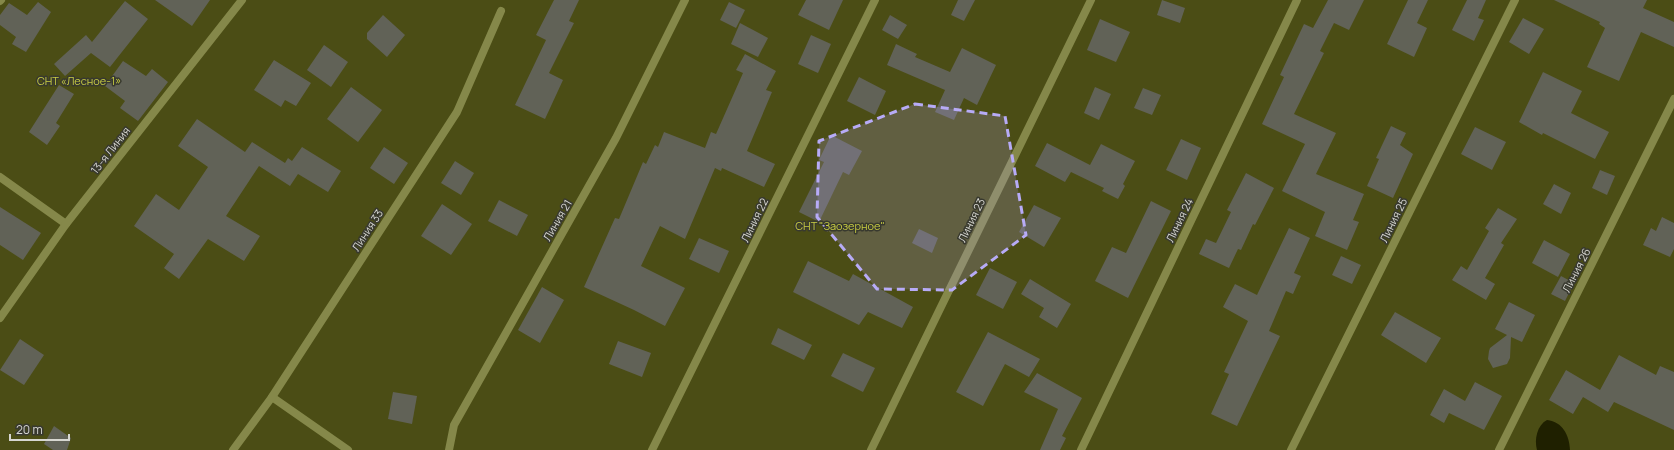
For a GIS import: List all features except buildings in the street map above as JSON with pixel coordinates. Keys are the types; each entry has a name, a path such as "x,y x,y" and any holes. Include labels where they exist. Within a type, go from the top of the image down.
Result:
{"street":[{"name":"13-я Линия","path":"0,318 66,224 242,0"},
{"name":"Линия 21","path":"449,450 454,425 616,138 685,0"},
{"name":"Линия 22","path":"652,450 875,0"},
{"name":"Линия 23","path":"871,450 1091,0"},
{"name":"Линия 24","path":"1081,450 1297,0"},
{"name":"Линия 25","path":"1291,450 1515,0"},
{"name":"Линия 33","path":"234,450 272,397 457,112 501,11"},
{"name":"Линия 26","path":"1499,450 1674,99"},
{"path":"0,177 66,224"},
{"path":"272,397 348,450"}],"highlighted area":[{"path":"915,104 1005,116 1026,235 952,290 877,289 817,217 819,141"}],"green space":[{"name":"СНТ \"Заозерное\"","path":"0,0 1674,0 1674,450 0,450"}],"shaded area":[{"path":"1547,420 1553,421 1561,426 1567,434 1570,450 1537,450 1537,433 1541,425"}],"park label":[{"name":"СНТ «Лесное-1»","path":"79,80"}]}
